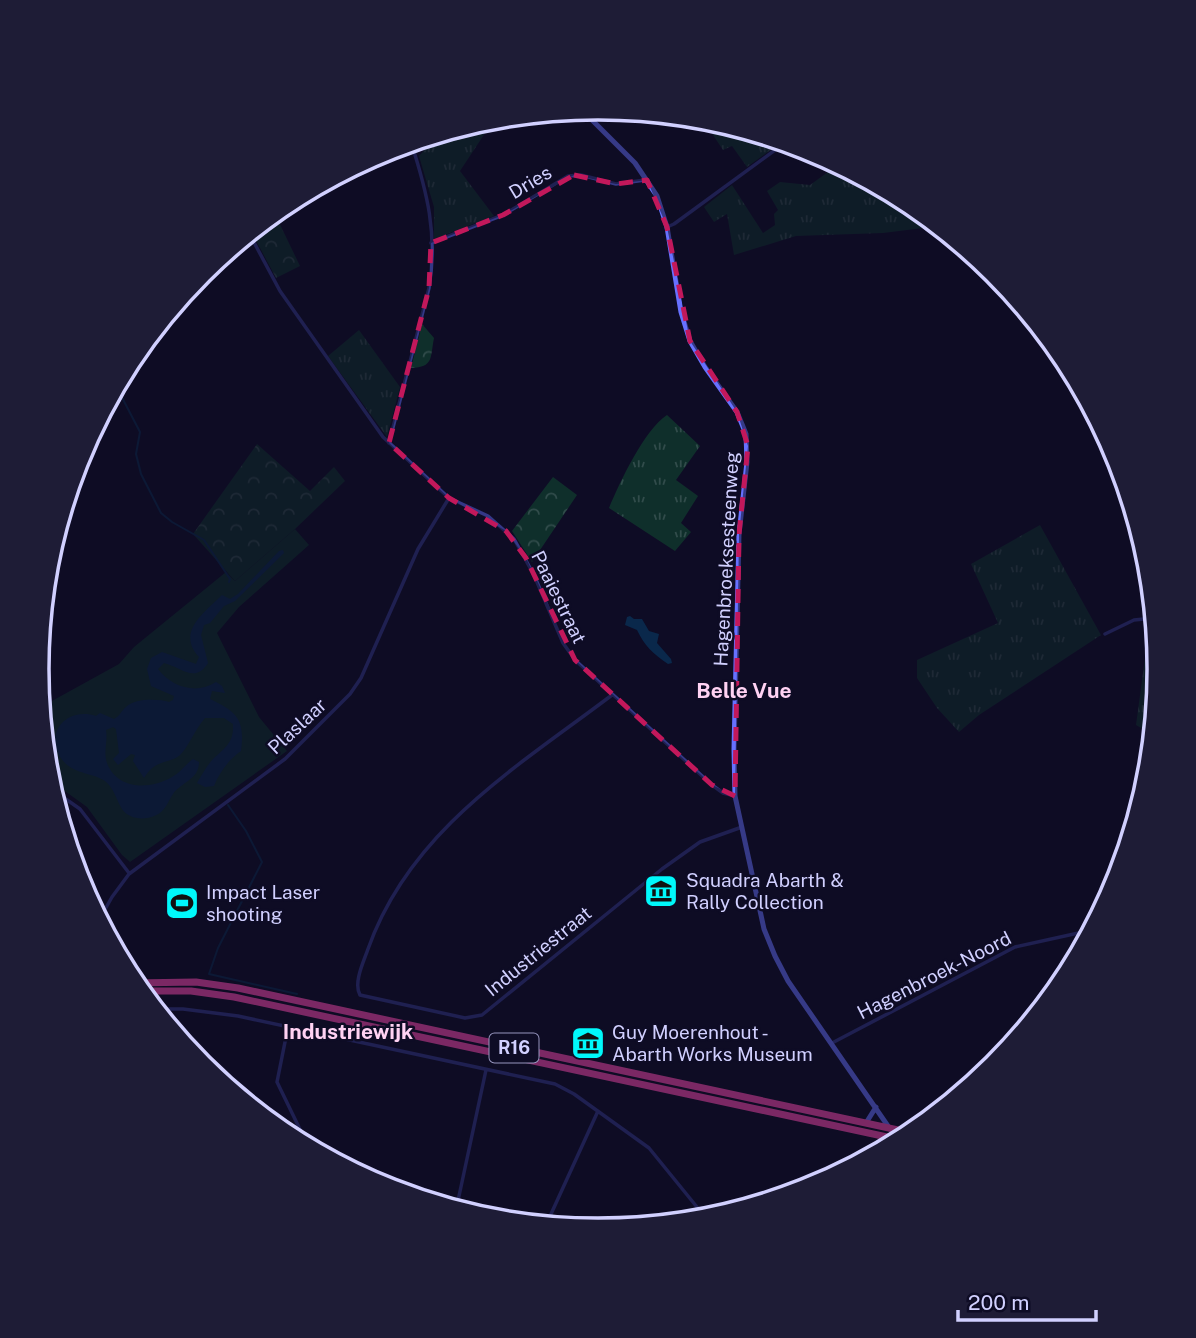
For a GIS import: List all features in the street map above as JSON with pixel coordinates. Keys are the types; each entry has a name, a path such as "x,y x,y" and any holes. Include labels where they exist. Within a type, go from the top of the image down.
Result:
{"highway":[{"name":"R16","path":"148,983 196,982 238,988 895,1130"},
{"name":"R16","path":"154,991 191,991 234,997 882,1138"}],"street":[{"name":"Hagenbroeksesteenweg","path":"592,120 635,163 657,197 667,227 681,313 690,341 737,412 746,434 748,446 739,534 735,796 764,929 788,981 892,1132"},
{"path":"667,227 776,150"},
{"path":"389,443 429,288 432,264 430,206 414,152"},
{"name":"Dries","path":"431,243 503,215 570,175 581,175 616,184 647,180"},
{"name":"Paaiestraat","path":"254,242 280,290 389,443 449,498 488,516 514,539 526,558 569,653 712,785 723,793 735,796"},
{"name":"Plaslaar","path":"105,910 129,874 285,758 350,694 361,678 418,549 449,498"},
{"path":"1105,634 1134,620 1144,619"},
{"name":"Industriestraat","path":"612,695 477,798 439,832 414,862 392,897 372,938 358,984 360,995 465,1018 482,1015 662,869 700,842 742,827"},
{"path":"65,798 80,809 129,874"},
{"name":"Hagenbroek-Noord","path":"832,1043 1015,947 1079,933"},
{"path":"167,1009 238,1016 555,1084 574,1094 649,1148 698,1208"},
{"path":"288,1027 277,1082 300,1129"},
{"path":"458,1200 486,1070"},
{"path":"866,1123 876,1107"},
{"path":"550,1216 598,1111"}],"highlighted area":[{"path":"574,175 616,184 647,180 667,227 690,341 737,412 748,446 739,534 735,796 712,785 575,660 526,558 506,531 449,498 389,443 429,288 431,243 503,215"}],"green space":[{"path":"486,132 460,171 494,216 434,239 434,207 419,156 427,148"},
{"path":"711,132 773,149 747,167 732,146 723,150"},
{"path":"829,171 873,194 924,228 883,233 796,236 734,255 727,214 714,222 704,207 732,185 763,233 775,225 774,214 778,210 767,191 780,182 810,185"},
{"path":"279,223 300,266 276,278 256,240"},
{"path":"422,324 434,338 430,360 424,366 411,368"},
{"path":"359,330 400,387 387,437 328,356"},
{"path":"667,415 700,446 676,480 698,496 681,523 691,532 675,551 609,508 641,444"},
{"path":"257,444 310,491 334,467 345,481 235,581 193,534"},
{"path":"553,477 577,495 532,562 512,531"},
{"path":"1040,525 1101,635 979,715 959,732 937,708 917,678 917,660 998,623 971,564"},
{"path":"295,529 309,545 239,607 217,633 259,717 287,751 130,862 87,807 63,790 50,702 119,664 134,647 226,572 235,581"},
{"path":"1146,648 1143,729 1136,725"}],"water":[{"path":"283,550 284,553 235,601 224,606 210,623 204,625 201,635 208,663 203,669 193,673 164,663 158,669 170,680 185,687 201,688 216,682 222,686 225,693 212,691 210,699 227,708 237,718 242,731 241,751 225,767 214,786 205,787 197,783 211,761 228,744 233,730 233,724 224,718 205,718 180,755 153,767 144,778 133,761 135,755 131,754 118,765 113,759 119,753 116,729 113,727 106,730 107,763 112,772 126,783 154,784 175,775 193,759 199,762 196,773 176,790 161,812 146,818 130,816 122,809 113,790 105,781 65,763 55,744 59,726 74,716 84,714 96,716 100,713 114,719 135,702 173,700 174,696 151,686 147,669 151,658 162,652 196,664 199,657 190,639 195,623 222,595 230,599 238,594"},
{"path":"627,617 642,619 649,631 659,634 657,643 672,663 668,664 658,657 646,645 637,630 625,625"}],"waterway":[{"path":"122,397 140,432 136,454 141,474 161,513 204,540 230,579 229,582"},
{"path":"228,805 246,831 262,862 218,948 209,974 297,994"}],"place":[{"name":"Squadra Abarth & Rally Collection","path":"661,891"},
{"name":"Impact Laser shooting","path":"182,903"},
{"name":"Guy Moerenhout - Abarth Works Museum","path":"588,1043"}],"district":[{"name":"Belle Vue","path":"744,691"},
{"name":"Industriewijk","path":"348,1032"}]}
